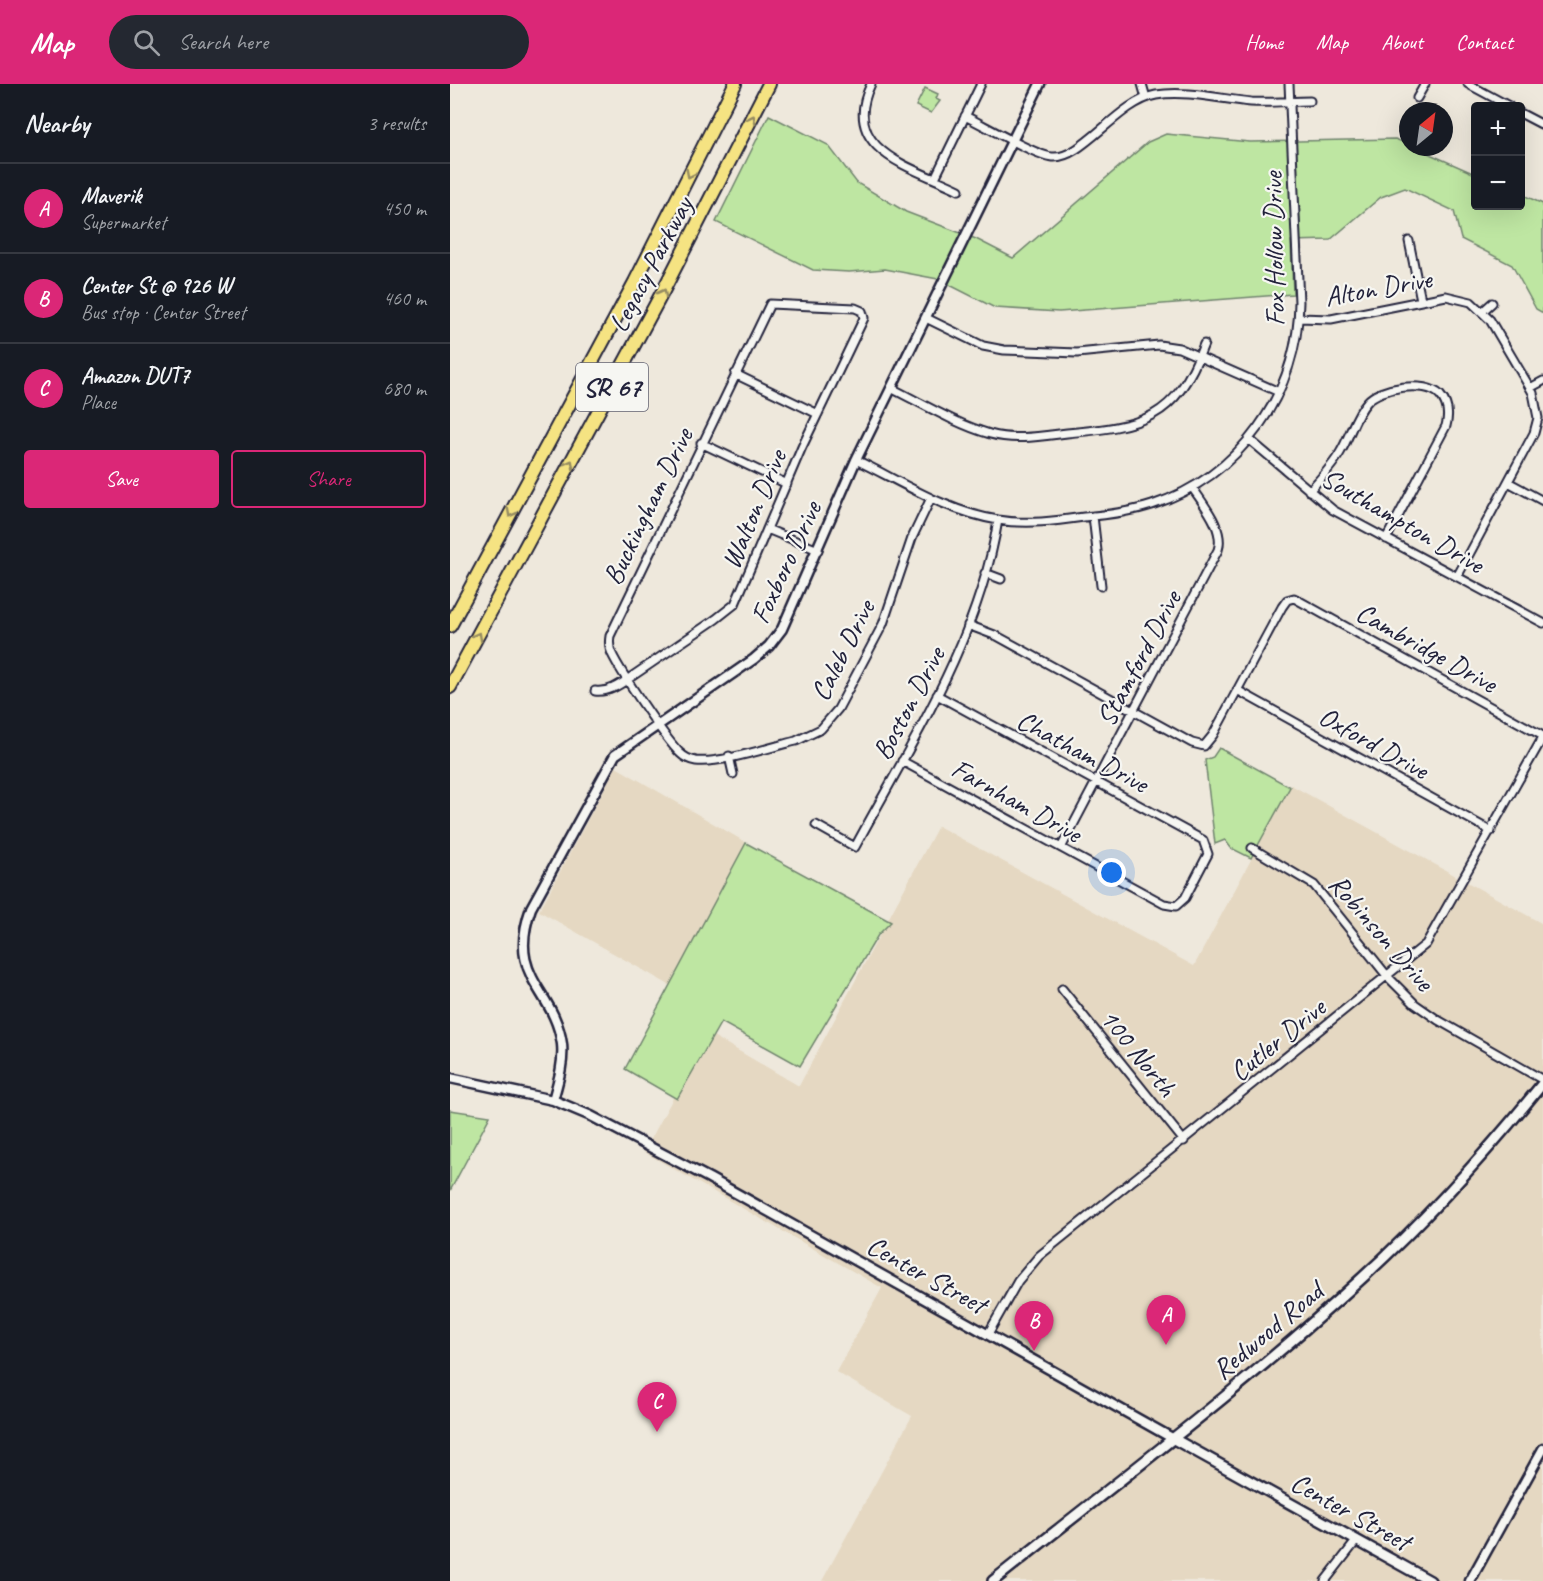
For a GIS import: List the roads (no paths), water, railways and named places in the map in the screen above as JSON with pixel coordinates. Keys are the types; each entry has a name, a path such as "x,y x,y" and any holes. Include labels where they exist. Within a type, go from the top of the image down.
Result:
{"highway":[{"name":"Legacy Parkway","path":"450,626 636,282 735,84"},
{"name":"Legacy Parkway","path":"450,687 662,293 769,84"}],"main road":[{"name":"Redwood Road","path":"993,1581 1298,1335 1385,1257 1475,1164 1543,1081"},
{"name":"Center Street","path":"1172,1438 1430,1581"}],"street":[{"path":"871,84 861,112 864,128 869,138 887,155 959,190"},
{"path":"935,178 981,84"},
{"name":"Foxboro Drive","path":"552,1100 561,1067 562,1045 554,1019 526,966 524,945 528,918 609,762 622,748 754,659 774,641 786,623 856,460 1040,84"},
{"path":"1142,84 1146,98"},
{"name":"Fox Hollow Drive","path":"856,460 931,498 971,514 998,520 1038,522 1093,516 1150,506 1192,488 1225,465 1250,440 1280,392 1293,356 1299,318 1289,84"},
{"path":"1417,98 1425,84"},
{"path":"1468,84 1502,102"},
{"path":"965,116 1046,156 1067,155 1127,107 1146,98 1172,94 1251,102 1310,101"},
{"path":"1525,117 1543,125"},
{"path":"1409,241 1421,300"},
{"name":"Alton Drive","path":"1299,318 1331,319 1421,300 1453,296 1471,302 1483,311"},
{"path":"1457,577 1536,429 1537,403 1483,311 1491,303"},
{"name":"Buckingham Drive","path":"658,724 611,652 611,630 735,374 770,304 855,308 863,313"},
{"name":"Walton Drive","path":"595,691 611,689 628,679 731,607 740,595 786,484 863,323 863,313"},
{"path":"926,318 976,343 997,350 1077,353 1165,345 1200,355 1280,392"},
{"path":"891,388 971,428 1000,436 1029,437 1118,428 1150,417 1172,401 1188,380 1204,344"},
{"path":"735,374 818,414"},
{"path":"1530,388 1543,381"},
{"path":"1310,491 1339,455 1370,398 1382,393 1414,387 1433,389 1440,395 1447,408 1446,426 1386,539"},
{"name":"Southampton Drive","path":"1250,440 1333,510 1543,623"},
{"path":"701,443 786,484"},
{"path":"1508,482 1543,501"},
{"name":"Stamford Drive","path":"1061,848 1220,545 1216,527 1192,488"},
{"name":"Caleb Drive","path":"658,724 675,748 687,758 702,761 803,739 831,720 883,624 912,538 931,498"},
{"path":"1093,516 1101,586"},
{"name":"Boston Drive","path":"816,825 855,847 957,658 994,546 998,520"},
{"path":"767,529 818,550"},
{"path":"985,573 1001,579"},
{"name":"Cambridge Drive","path":"1237,690 1282,607 1291,598 1302,601 1543,736"},
{"path":"968,625 997,636 1192,743 1204,746 1213,735 1237,690"},
{"name":"Oxford Drive","path":"1237,690 1491,831"},
{"name":"Chatham Drive","path":"937,696 1200,838 1207,846 1208,854 1185,898 1176,906"},
{"name":"Cutler Drive","path":"988,1334 1018,1281 1033,1262 1412,958 1431,938 1543,736"},
{"path":"729,756 733,774"},
{"name":"Farnham Drive","path":"902,761 1164,904 1176,906"},
{"name":"Robinson Drive","path":"1252,848 1314,885 1388,977 1415,1004 1438,1020 1543,1081"},
{"name":"100 North","path":"1062,989 1184,1141"},
{"name":"Center Street","path":"450,1078 552,1100 591,1116 697,1172 1172,1438"},
{"path":"1470,1581 1540,1461 1543,1449"},
{"path":"1324,1581 1357,1540"}],"place":[{"name":"Maverik","path":"1166,1345"},
{"name":"Center St @ 926 W","path":"1034,1351"},
{"name":"Amazon DUT7","path":"657,1432"}]}
